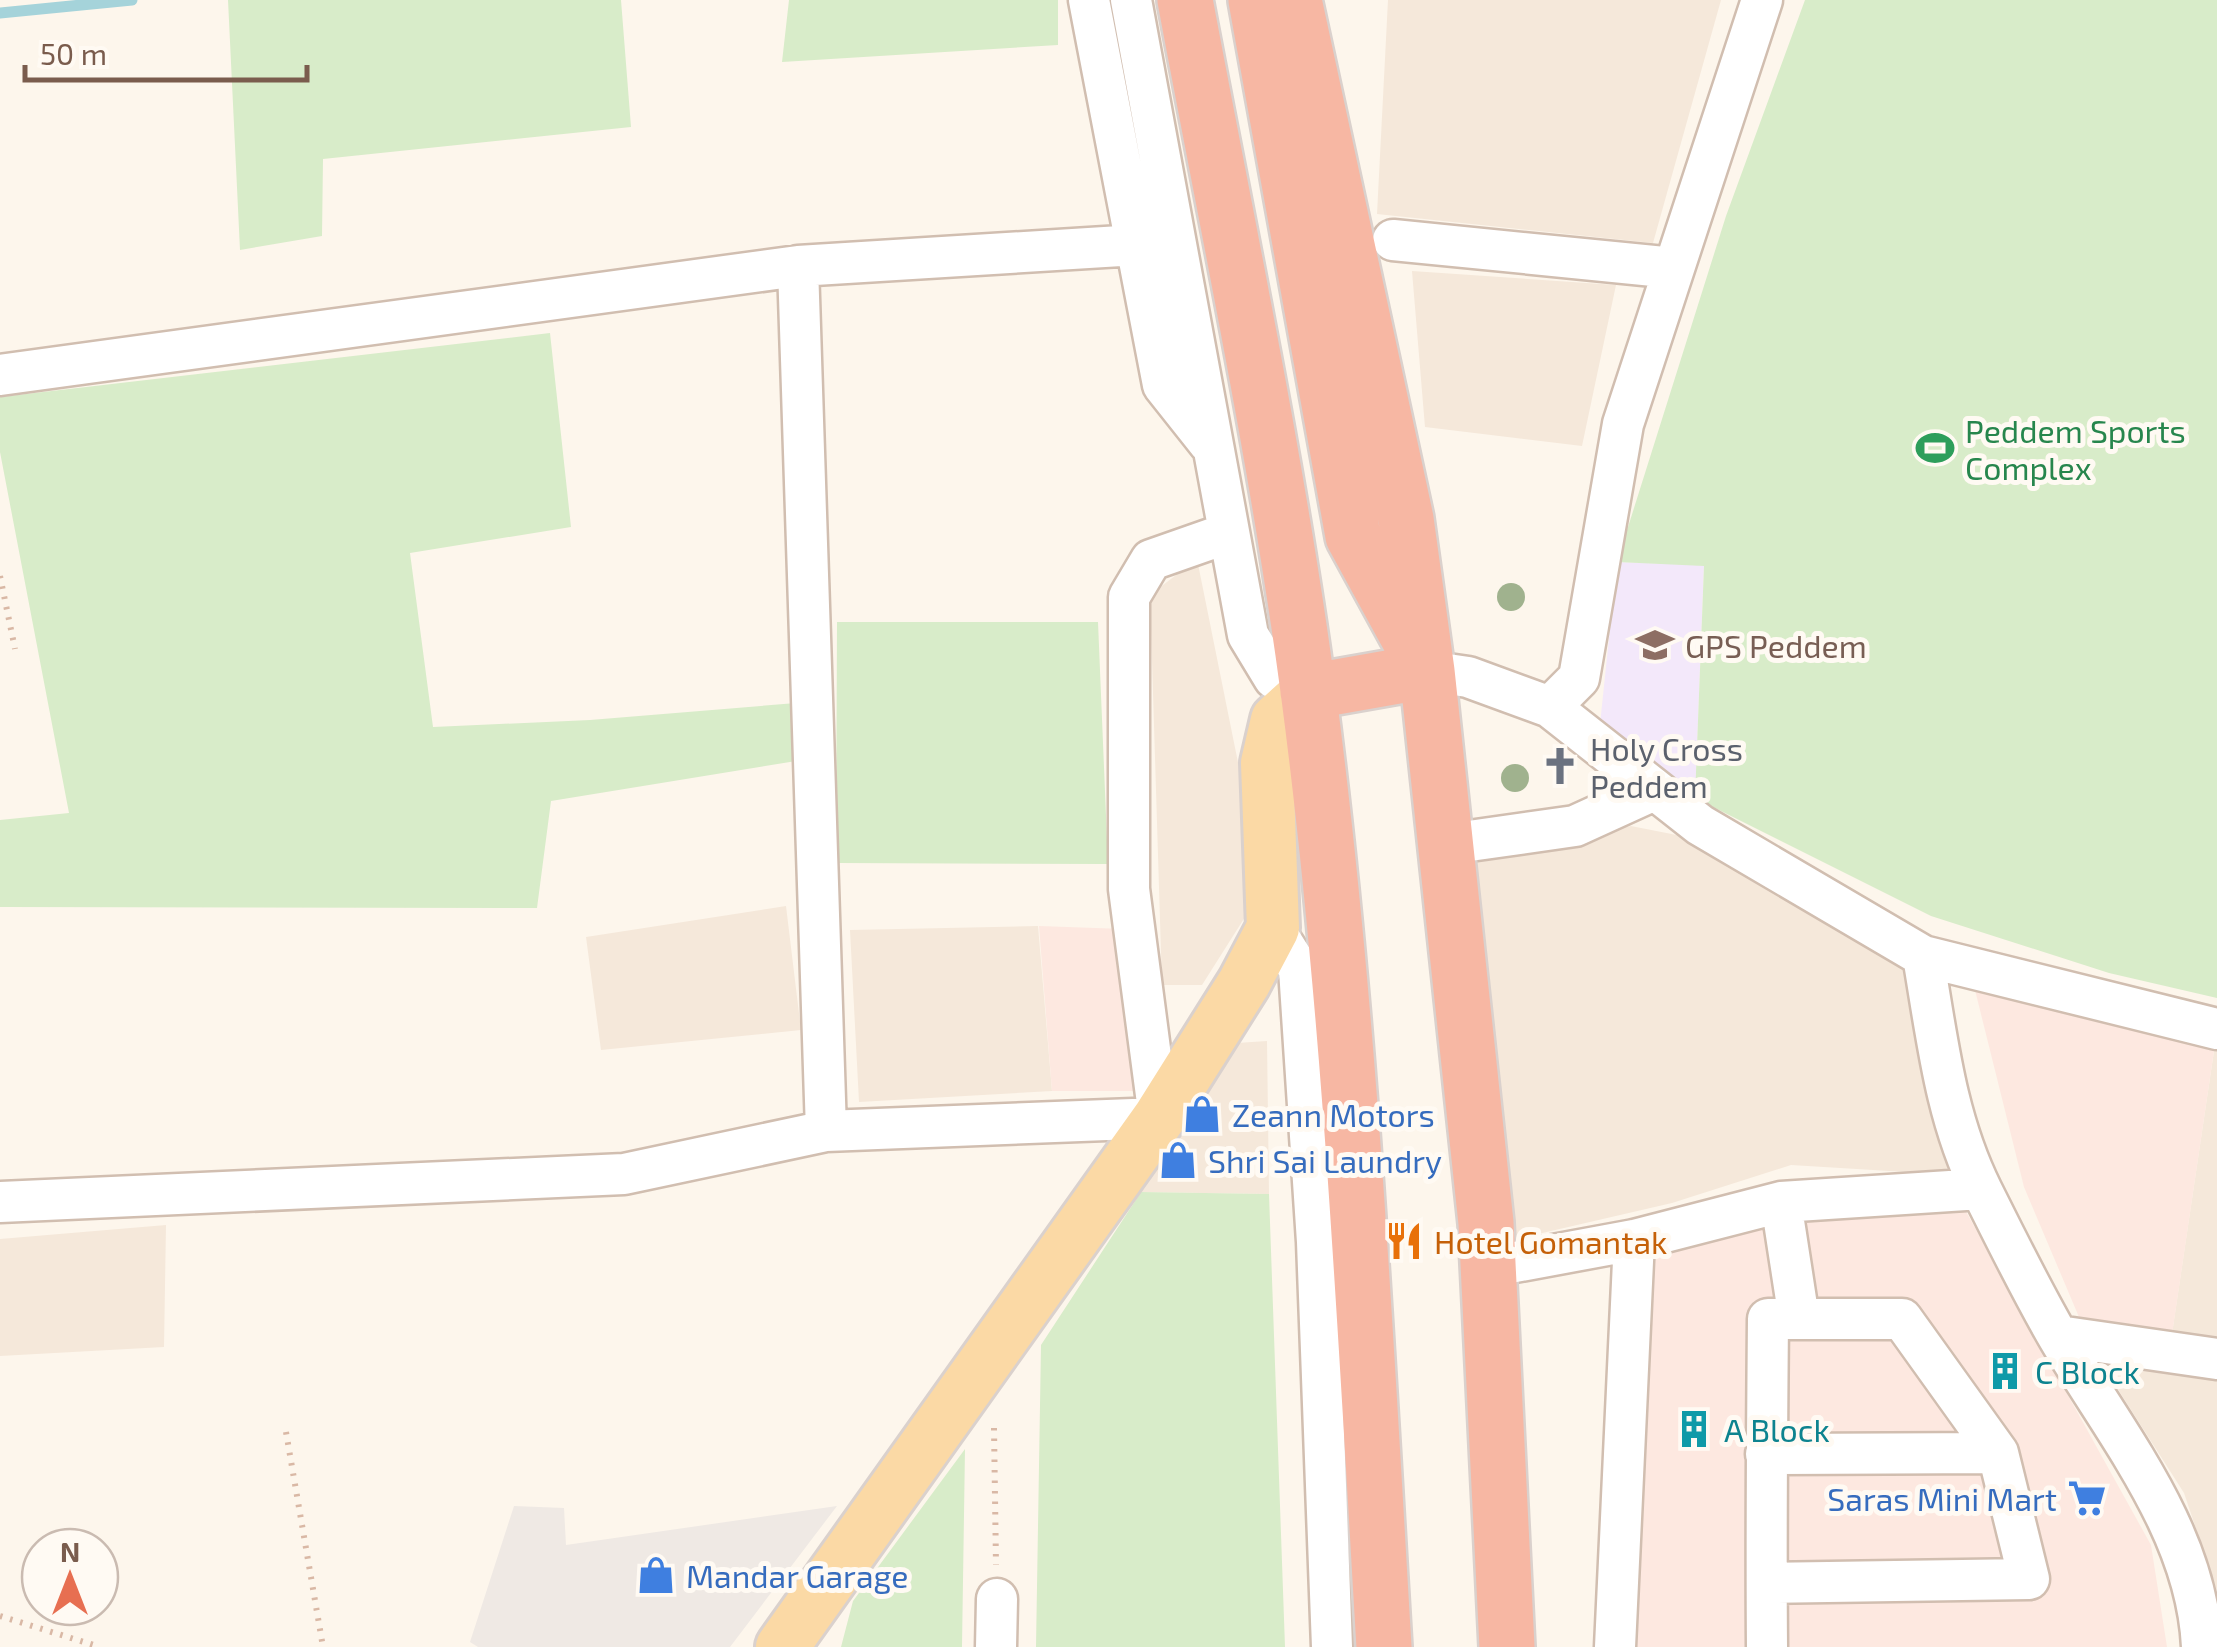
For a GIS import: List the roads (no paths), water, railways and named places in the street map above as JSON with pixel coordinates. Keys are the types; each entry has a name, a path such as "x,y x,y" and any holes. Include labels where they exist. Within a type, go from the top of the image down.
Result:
{"highway":[{"path":"1185,0 1283,526 1308,692 1349,1069 1384,1647"},
{"path":"1256,0 1353,536 1427,671"},
{"path":"1294,0 1406,519 1427,671 1448,844 1488,1267 1507,1647"},
{"path":"1308,692 1427,671"}],"main road":[{"path":"782,1647 1159,1118 1273,928 1267,763 1276,720 1308,692"}],"street":[{"path":"1089,0 1164,385 1214,450"},
{"path":"1131,0 1248,636 1274,678 1308,692"},
{"path":"1550,706 1578,678 1623,424 1762,0"},
{"path":"1393,240 1674,268"},
{"path":"0,375 798,266 1137,245"},
{"path":"798,266 826,1131"},
{"path":"0,1202 624,1174 826,1131 1159,1118 1129,889 1129,597 1151,560 1228,533"},
{"path":"1427,671 1468,676 1550,706 1700,825 1923,956 2217,1029"},
{"path":"1448,844 1576,826 1654,790"},
{"path":"1273,928 1299,969 1317,1242 1332,1647"},
{"path":"1923,956 1952,1122 1981,1189 2058,1336 2166,1512 2208,1604 2202,1647"},
{"path":"1488,1267 1634,1240 1781,1202 1981,1189"},
{"path":"1781,1202 1799,1319"},
{"path":"1616,1647 1634,1240"},
{"path":"1767,1583 2029,1579 1998,1452 1902,1319 1768,1319 1766,1454 1767,1647"},
{"path":"2058,1336 2217,1360"},
{"path":"1766,1454 1998,1452"},
{"path":"996,1647 997,1599"}],"waterway":[{"path":"0,13 132,0"}],"place":[{"name":"Peddem Sports Complex","path":"1935,448"},
{"name":"GPS Peddem","path":"1655,645"},
{"name":"Holy Cross Peddem","path":"1560,766"},
{"name":"Zeann Motors","path":"1202,1114"},
{"name":"Shri Sai Laundry","path":"1178,1160"},
{"name":"Hotel Gomantak","path":"1404,1241"},
{"name":"C Block","path":"2005,1371"},
{"name":"A Block","path":"1694,1429"},
{"name":"Saras Mini Mart","path":"2087,1498"},
{"name":"Mandar Garage","path":"656,1575"}]}
